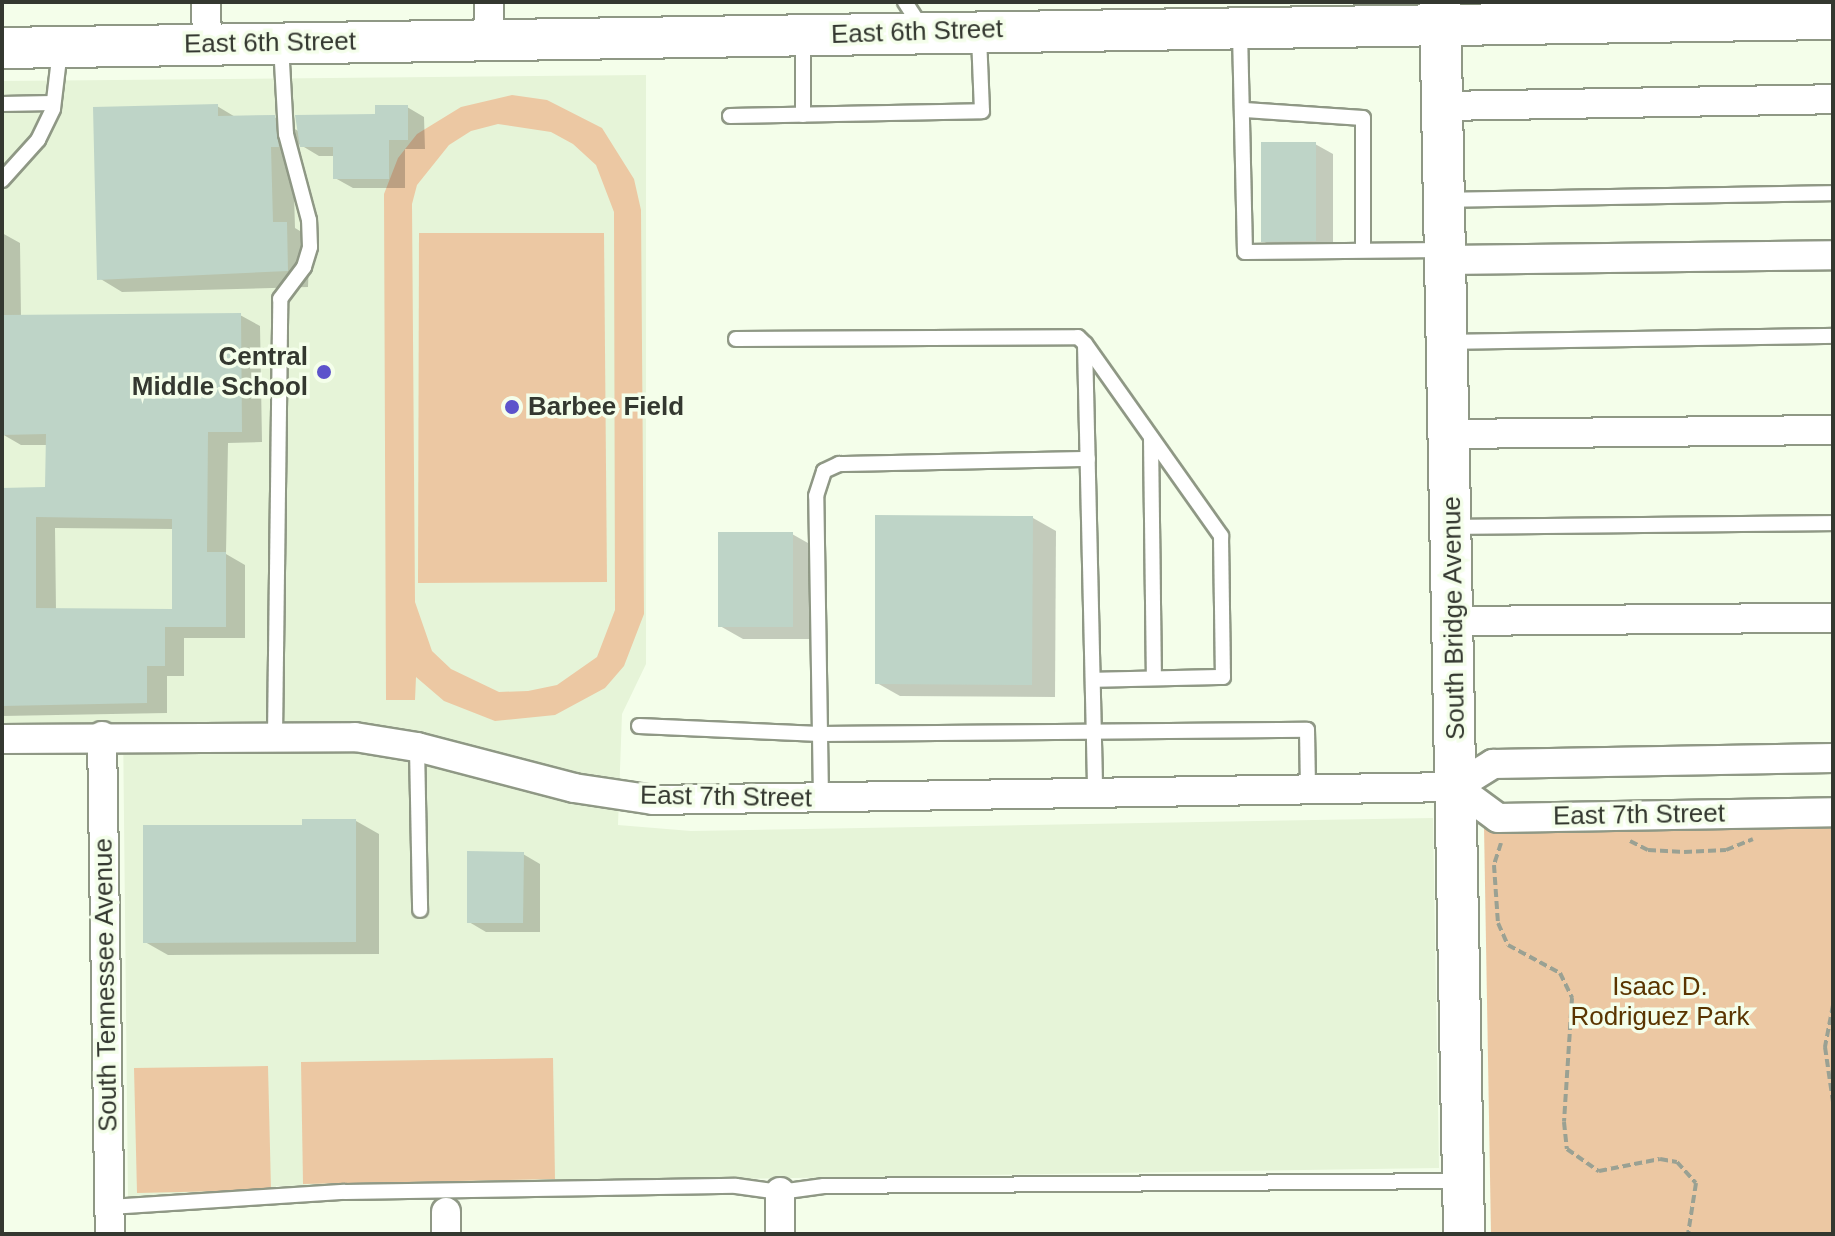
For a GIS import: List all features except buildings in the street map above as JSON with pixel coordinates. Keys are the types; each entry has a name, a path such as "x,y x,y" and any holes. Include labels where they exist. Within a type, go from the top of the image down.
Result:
{"street":[{"path":"206,2 207,43"},
{"path":"489,2 490,41"},
{"name":"East 6th Street","path":"2,48 803,36 914,16 979,30 1240,28 1441,13 1833,19"},
{"name":"South Bridge Avenue","path":"1441,13 1455,621 1464,1234"},
{"path":"1443,106 1833,99"},
{"path":"1446,255 1833,255"},
{"path":"1450,434 1833,430"},
{"path":"1455,621 1833,618"},
{"name":"East 7th Street","path":"2,739 102,736 355,737 417,747 574,788 653,800 1456,787 1493,764 1833,758"},
{"name":"South Tennessee Avenue","path":"102,736 110,1220"},
{"name":"East 7th Street","path":"1456,787 1498,818 1833,812"},
{"path":"780,1192 780,1234"}],"lane":[{"path":"1240,28 1245,110 1245,252 1363,249 1446,255"},
{"path":"730,116 982,111 979,30"},
{"path":"803,36 803,115"},
{"path":"275,736 280,299 304,267 310,247 309,220 286,134 280,42"},
{"path":"5,173 38,140 53,103 60,47"},
{"path":"2,104 53,103"},
{"path":"1245,110 1363,118 1363,249"},
{"path":"1445,200 1833,193"},
{"path":"1448,342 1833,336"},
{"path":"736,339 1078,337 1221,536 1223,677 1093,680"},
{"path":"1085,344 1095,793"},
{"path":"1151,437 1154,678"},
{"path":"821,798 816,496 824,471 839,464 1088,459"},
{"path":"1452,527 1833,523"},
{"path":"639,726 820,734 1307,730 1308,789"},
{"path":"417,747 420,910"},
{"path":"110,1220 345,1192 736,1186 780,1192 824,1186 1462,1181"}],"path":[{"path":"1617,835 1648,850 1684,852 1726,850 1768,834"},
{"path":"1508,837 1494,865 1498,923 1508,945 1560,973 1572,998 1564,1122 1567,1149 1584,1166 1599,1171 1660,1159 1677,1162 1696,1183 1688,1234"},
{"path":"1833,1005 1825,1047 1833,1102"}],"shaded area":[{"name":"Central Middle School","path":"646,75 646,664 622,714 618,825 691,831 1433,818 1439,1168 276,1186 275,1195 128,1199 123,723 2,723 2,81"}],"green space":[{"path":"512,95 547,100 602,128 634,179 641,210 644,614 624,666 605,688 555,715 495,721 444,701 416,677 415,700 386,700 384,194 398,158 417,134 461,107","holes":["498,124 551,132 573,144 596,165 614,212 615,610 597,657 557,685 528,691 499,692 451,669 432,651 415,602 412,204 417,185 449,145 471,131"]},
{"name":"Barbee Field","path":"419,233 604,233 607,582 418,583"},
{"name":"Isaac D. Rodriguez Park","path":"1833,818 1833,1234 1491,1234 1484,826"},
{"path":"553,1058 555,1179 303,1184 301,1062"},
{"path":"268,1066 271,1190 137,1193 134,1068"}],"place":[{"name":"Central Middle School","path":"324,372"},
{"name":"Barbee Field","path":"512,407"}]}
